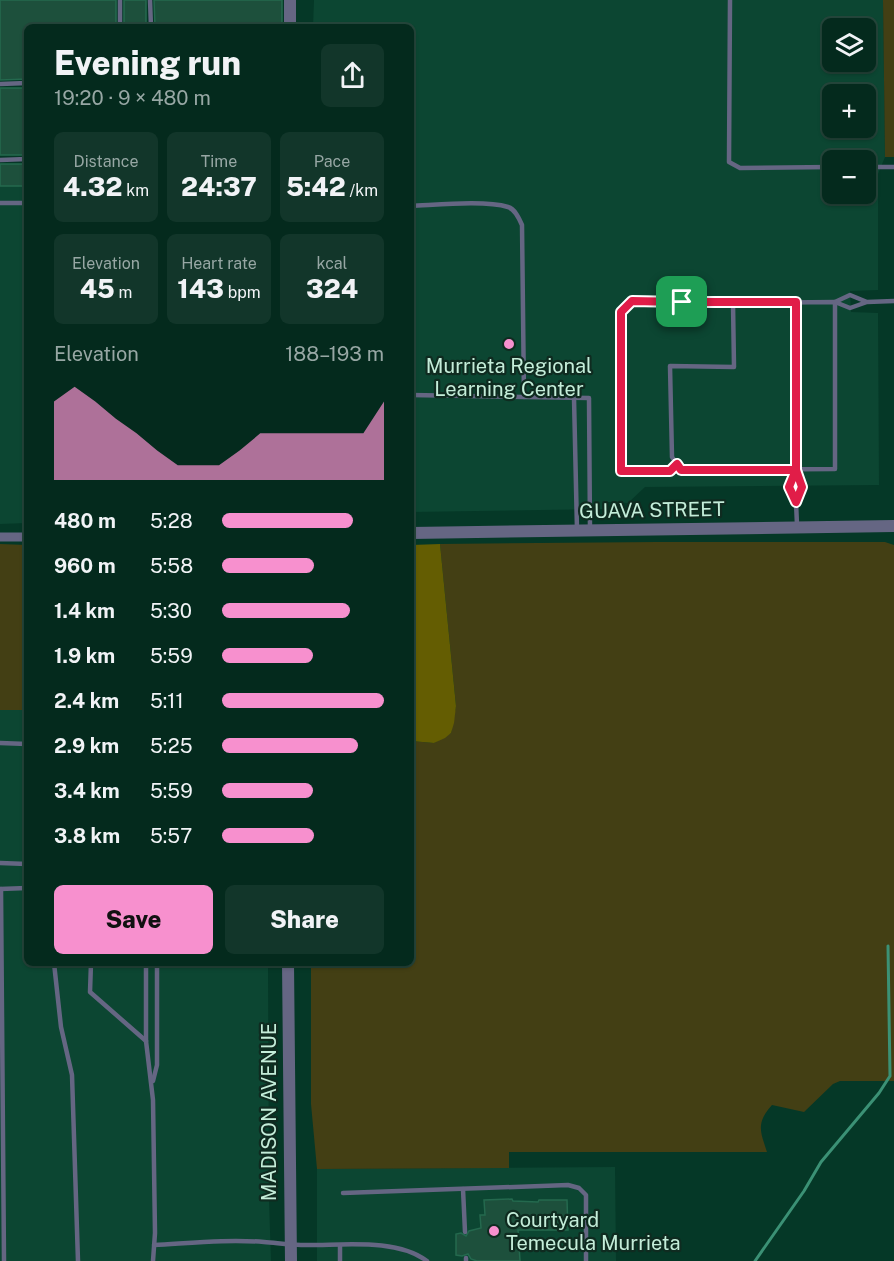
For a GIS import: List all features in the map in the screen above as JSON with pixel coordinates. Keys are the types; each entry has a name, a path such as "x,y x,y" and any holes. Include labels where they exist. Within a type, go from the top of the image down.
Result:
{"street":[{"path":"290,0 290,24"},
{"name":"GUAVA STREET","path":"414,533 894,526"},
{"path":"0,537 24,537"},
{"name":"MADISON AVENUE","path":"288,966 291,1261"}],"lane":[{"path":"120,0 120,24"},
{"path":"150,0 151,24"},
{"path":"730,0 729,162 740,168 822,167"},
{"path":"0,84 24,83"},
{"path":"0,160 24,159"},
{"path":"876,167 894,167"},
{"path":"0,203 24,203"},
{"path":"414,206 510,207 518,215 522,225 524,397"},
{"path":"835,302 850,295 867,302"},
{"path":"677,464 670,471 621,471 621,312 632,301 835,302 850,308 867,302 894,301"},
{"path":"796,302 796,470 802,487 796,502"},
{"path":"732,303 735,367 670,366 672,457 681,470 835,469 835,302"},
{"path":"414,395 589,398 583,530"},
{"path":"574,398 583,530"},
{"path":"796,470 789,487 796,502 797,527"},
{"path":"0,743 24,744"},
{"path":"0,863 24,864"},
{"path":"4,1261 1,889 24,888"},
{"path":"54,966 61,1027 72,1075 78,1261"},
{"path":"91,966 90,992 146,1041"},
{"path":"146,966 146,1041 152,1084 153,1261"},
{"path":"152,1084 157,1065 157,966"},
{"path":"343,1193 568,1185 579,1188 586,1195 586,1261"},
{"path":"463,1189 465,1232"},
{"path":"154,1245 264,1242 290,1245 383,1245 407,1251 427,1261"},
{"path":"340,1246 340,1261"}],"shaded area":[{"path":"314,0 883,0 885,157 878,174 878,290 850,291 851,312 878,313 879,485 645,487 628,503 608,502 607,509 414,512 414,24 313,24"},
{"path":"883,0 894,0 894,157 885,157"},
{"path":"0,186 24,186 24,523 0,524"},
{"path":"885,542 894,545 894,1081 840,1081 833,1084 804,1112 772,1105 763,1117 761,1127 767,1152 509,1152 509,1168 317,1169 311,1104 311,966 414,966 414,741 434,743 451,733 456,706 440,544"},
{"path":"0,544 24,545 24,710 0,710"},
{"path":"440,544 456,706 451,733 434,743 414,741 414,545"},
{"path":"0,710 24,710 24,966 268,966 271,1261 0,1261"},
{"path":"615,1167 616,1261 317,1261 317,1169"}],"building":[{"path":"0,0 116,0 116,24 24,24 24,79 0,80"},
{"path":"124,0 146,0 146,24 124,24"},
{"path":"154,0 282,0 282,24 155,24"},
{"path":"0,88 24,88 24,155 0,155"},
{"path":"0,164 24,164 24,186 0,186"},
{"name":"Courtyard Temecula Murrieta","path":"512,1199 513,1201 538,1202 539,1200 567,1200 568,1230 518,1230 520,1261 477,1261 471,1259 468,1254 456,1255 456,1234 461,1233 466,1236 469,1231 481,1228 480,1215 485,1215 484,1200"}],"waterway":[{"path":"755,1261 804,1191 821,1162 879,1093 890,1076 888,946"}],"place":[{"name":"Murrieta Regional Learning Center","path":"509,344"},
{"name":"Courtyard Temecula Murrieta","path":"494,1231"}],"route":[{"path":"682,302 632,301 621,312 621,471 670,471 677,464 681,470 796,470 789,487 796,502 802,487 796,470 796,302 682,302"}]}
